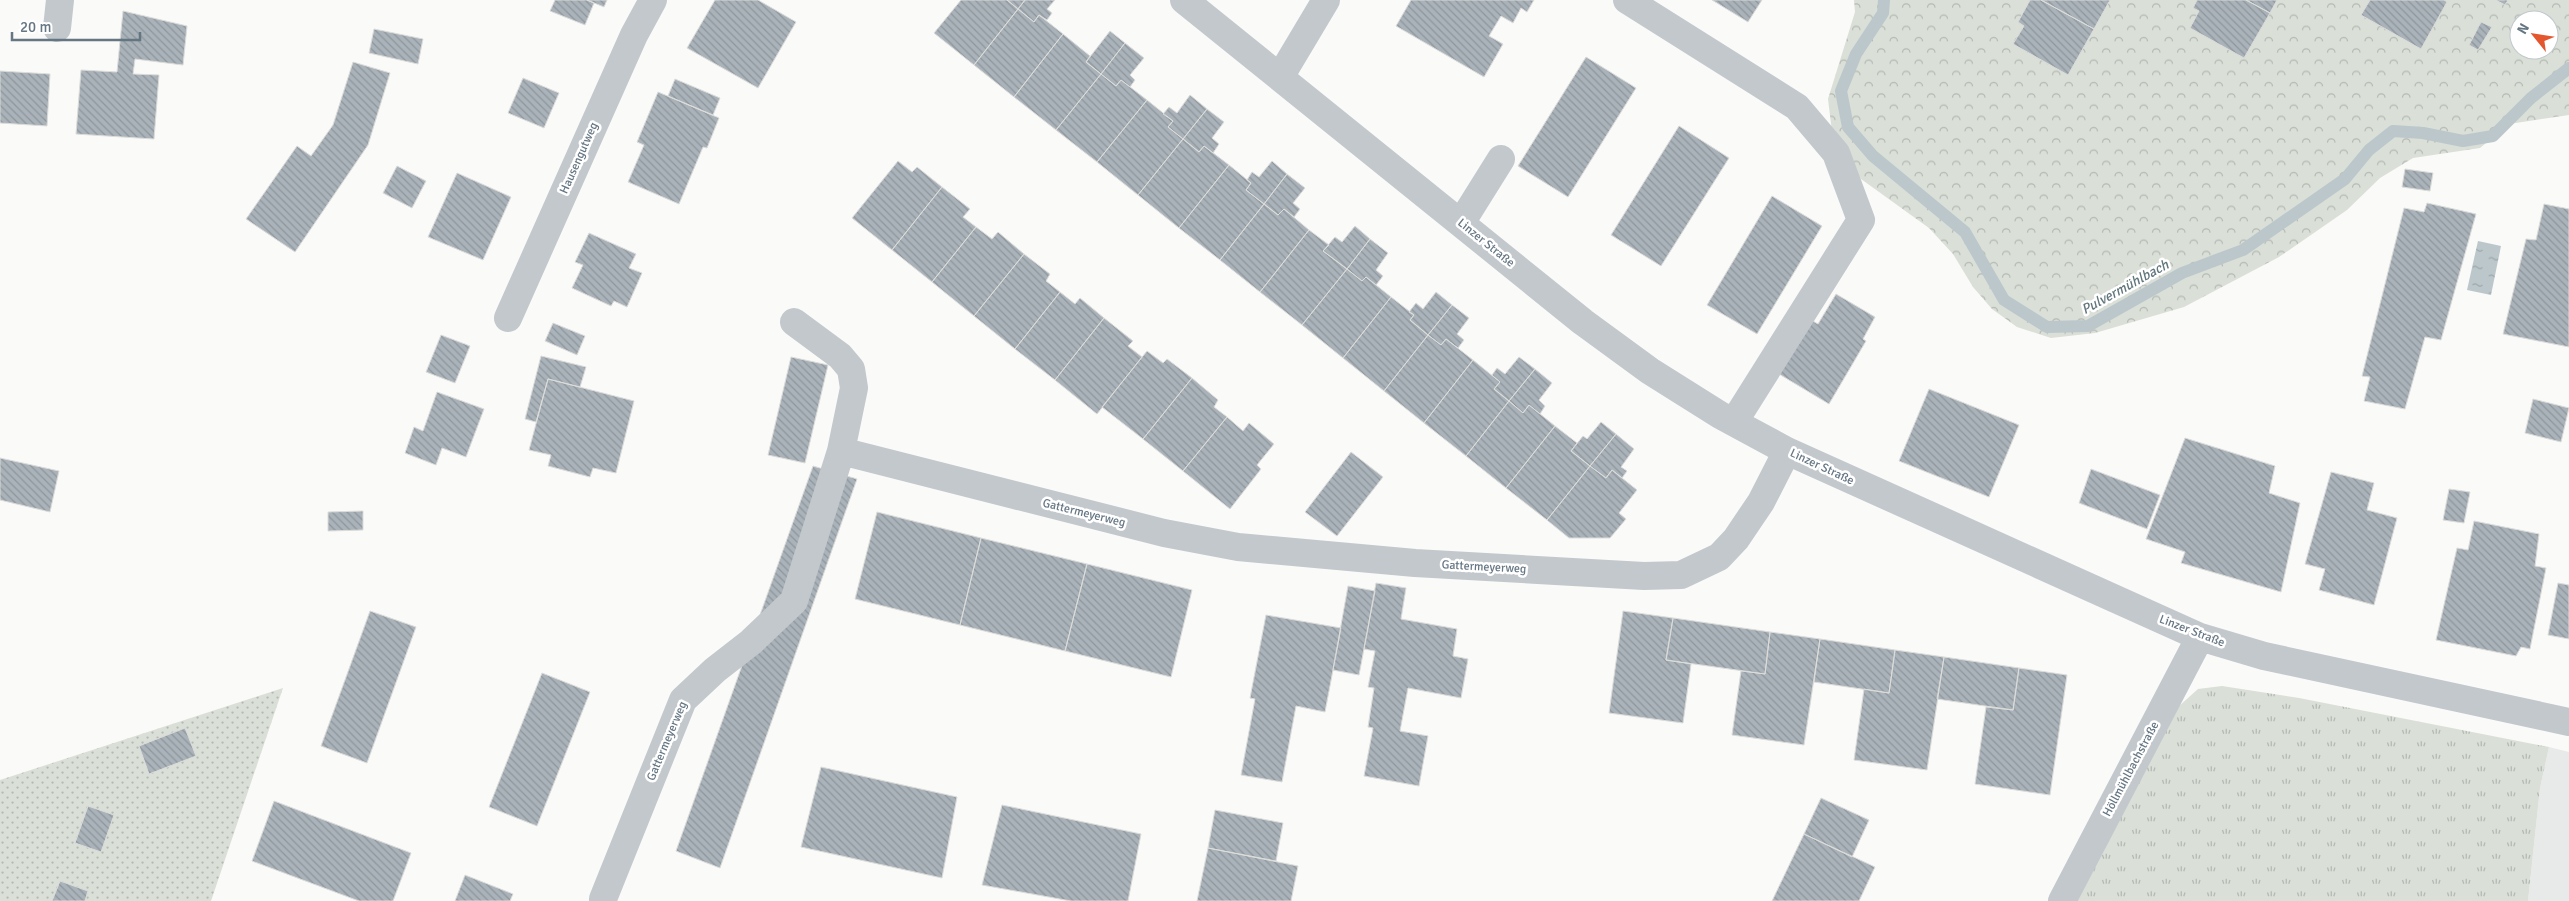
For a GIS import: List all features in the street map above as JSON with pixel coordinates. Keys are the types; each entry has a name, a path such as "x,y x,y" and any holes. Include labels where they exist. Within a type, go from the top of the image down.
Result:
{"street":[{"path":"57,28 60,0"},
{"name":"Hausengutweg","path":"508,318 631,43 653,0"},
{"name":"Linzer Straße","path":"1184,0 1583,322 1650,371 1734,422 1787,451 2200,637 2264,656 2569,722"},
{"path":"1280,77 1326,0"},
{"path":"1628,0 1797,107 1836,153 1861,220 1734,422"},
{"path":"1461,223 1501,159"},
{"path":"794,322 840,356 851,368 854,388 842,451"},
{"name":"Gattermeyerweg","path":"602,899 683,700 715,670 751,642 794,601 842,451 1164,533 1238,547 1415,563 1644,576 1681,574 1719,557 1736,539 1761,502 1787,451"},
{"name":"Höllmühlbachstraße","path":"2062,901 2200,637"}],"shaded area":[{"path":"2549,747 2569,752 2569,901 2528,901 2540,788"}],"green space":[{"path":"1854,0 2569,0 2569,115 2509,124 2480,148 2413,158 2380,178 2347,210 2279,257 2184,307 2095,333 2051,338 2017,327 1992,309 1973,287 1953,254 1929,228 1861,179 1833,140 1828,99 1855,12"},
{"path":"2222,686 2299,698 2549,747 2540,788 2528,901 2076,901 2178,707 2198,689"},
{"path":"283,688 211,901 0,901 0,780"}],"water":[{"path":"2478,241 2501,246 2491,295 2467,290"}],"building":[{"path":"555,0 587,0 594,3 585,25 550,11"},
{"path":"587,0 607,0 604,7"},
{"path":"715,0 758,0 796,22 758,88 687,48"},
{"path":"961,0 1007,0 1018,9 974,65 934,33"},
{"path":"1007,0 1025,0 1018,9"},
{"path":"1025,0 1055,0 1047,9 1052,13 1047,20 1039,15 1034,22 1018,9"},
{"path":"1411,0 1534,0 1527,12 1521,8 1513,23 1501,16 1489,36 1503,44 1484,77 1396,26"},
{"path":"1712,0 1762,0 1748,22"},
{"path":"2030,0 2041,0 2094,29 2068,75 2013,44 2024,26 2018,22"},
{"path":"2041,0 2110,0 2094,29"},
{"path":"2197,0 2246,0 2270,13 2244,58 2190,28 2199,11 2193,8"},
{"path":"2246,0 2277,0 2270,13"},
{"path":"2370,0 2444,0 2447,2 2421,49 2361,15"},
{"path":"2496,0 2508,0 2505,5"},
{"path":"1018,9 1034,22 1039,15 1063,34 1014,97 974,65"},
{"path":"123,11 187,26 183,65 135,59 133,74 159,75 154,139 76,134 81,70 117,72"},
{"path":"2481,22 2492,27 2478,50 2469,45"},
{"path":"374,29 423,39 418,64 369,53"},
{"path":"1110,31 1125,43 1101,74 1086,62"},
{"path":"1063,34 1090,56 1086,62 1101,74 1056,130 1014,97"},
{"path":"1125,43 1144,58 1130,75 1135,80 1130,87 1121,80 1116,86 1101,74"},
{"path":"1586,57 1636,88 1568,197 1518,166"},
{"path":"353,62 390,73 368,145 295,252 246,219 297,146 311,156 333,125"},
{"path":"0,71 50,74 47,126 0,123"},
{"path":"1101,74 1116,86 1121,80 1147,100 1097,162 1056,130"},
{"path":"523,78 559,93 544,128 508,113"},
{"path":"675,79 720,98 713,115 668,96"},
{"path":"658,92 719,118 707,148 703,147 679,204 628,182 644,145 637,142"},
{"path":"1190,95 1207,109 1183,139 1168,127 1173,121 1163,114 1169,107 1177,113"},
{"path":"1147,100 1173,121 1168,127 1183,139 1138,195 1097,162"},
{"path":"1207,109 1224,122 1212,138 1219,144 1213,153 1204,146 1199,152 1183,139"},
{"path":"1679,126 1729,158 1661,266 1611,235"},
{"path":"1183,139 1199,152 1204,146 1229,165 1179,228 1138,195"},
{"path":"898,161 912,172 917,167 942,187 892,250 852,218"},
{"path":"1272,161 1287,174 1264,204 1246,190 1251,183 1247,180 1252,172 1259,177"},
{"path":"1229,165 1251,183 1246,190 1264,204 1220,260 1179,228"},
{"path":"397,166 426,181 412,208 383,193"},
{"path":"2405,169 2433,173 2430,191 2402,187"},
{"path":"457,173 511,197 483,260 428,237"},
{"path":"1287,174 1305,188 1293,203 1300,209 1294,217 1284,209 1278,215 1264,204"},
{"path":"942,187 970,209 963,217 976,227 932,282 892,250"},
{"path":"1772,196 1822,226 1757,334 1707,305"},
{"path":"2427,203 2476,214 2441,340 2425,337 2405,409 2364,401 2370,377 2362,376 2404,208 2424,212"},
{"path":"1264,204 1278,215 1284,209 1309,230 1260,292 1220,260"},
{"path":"2544,204 2569,209 2569,347 2503,334 2526,239 2536,240"},
{"path":"1355,226 1370,239 1347,269 1323,251 1335,237 1342,242"},
{"path":"976,227 992,239 998,232 1024,254 974,316 932,282"},
{"path":"1309,230 1329,245 1323,251 1347,269 1302,325 1260,292"},
{"path":"589,233 636,254 629,268 642,273 627,307 614,301 611,306 572,288 583,265 575,262"},
{"path":"1370,239 1388,253 1376,270 1383,276 1376,285 1366,277 1362,281 1347,269"},
{"path":"1024,254 1050,274 1046,281 1060,292 1015,349 974,316"},
{"path":"1347,269 1362,281 1366,277 1391,297 1343,358 1302,325"},
{"path":"1060,292 1075,304 1080,298 1104,318 1055,380 1015,349"},
{"path":"1436,292 1452,305 1428,335 1410,320 1414,315 1409,312 1416,303 1423,309"},
{"path":"1836,294 1875,317 1863,339 1866,341 1829,404 1779,374 1811,320 1818,324"},
{"path":"1391,297 1414,315 1410,320 1428,335 1384,391 1343,358"},
{"path":"1452,305 1469,318 1457,334 1464,340 1458,348 1446,339 1441,345 1428,335"},
{"path":"1104,318 1133,341 1128,346 1142,357 1097,414 1055,380"},
{"path":"553,323 585,336 577,355 545,341"},
{"path":"441,335 470,346 455,383 426,372"},
{"path":"1428,335 1441,345 1446,339 1473,360 1424,423 1384,391"},
{"path":"1147,351 1163,363 1167,359 1192,378 1143,439 1102,407"},
{"path":"541,356 586,367 580,387 548,379 536,422 525,419"},
{"path":"791,357 828,365 805,463 768,455"},
{"path":"1519,357 1535,369 1509,401 1494,389 1500,382 1492,375 1497,368 1505,374"},
{"path":"1473,360 1500,382 1494,389 1509,401 1466,456 1424,423"},
{"path":"1535,369 1552,383 1539,400 1545,406 1540,414 1529,405 1523,413 1509,401"},
{"path":"1192,378 1218,400 1214,407 1227,417 1183,471 1143,439"},
{"path":"548,379 634,401 616,473 593,468 590,477 548,466 551,455 529,450"},
{"path":"1929,389 2019,425 1989,497 1899,461"},
{"path":"437,392 484,409 466,457 442,448 436,465 405,453 414,427 423,431"},
{"path":"2533,399 2569,408 2561,442 2525,433"},
{"path":"1509,401 1523,413 1529,405 1555,426 1506,488 1466,456"},
{"path":"1227,417 1243,431 1249,423 1274,444 1257,465 1261,469 1230,509 1183,471"},
{"path":"1601,422 1616,434 1590,466 1571,451 1583,436 1587,439"},
{"path":"1555,426 1577,443 1571,451 1590,466 1547,520 1506,488"},
{"path":"1616,434 1634,449 1621,467 1627,471 1622,478 1612,470 1606,478 1590,466"},
{"path":"2185,438 2275,466 2269,493 2300,503 2281,592 2181,563 2185,552 2146,539"},
{"path":"1351,452 1383,477 1337,536 1305,512"},
{"path":"0,458 59,471 50,512 0,500"},
{"path":"813,466 857,479 720,868 676,851"},
{"path":"1590,466 1606,478 1612,470 1637,490 1619,513 1626,519 1610,538 1569,538 1547,520"},
{"path":"2091,469 2160,495 2147,529 2079,503"},
{"path":"2331,472 2374,483 2367,510 2397,518 2374,605 2319,590 2325,569 2305,564"},
{"path":"2449,489 2470,492 2464,523 2443,520"},
{"path":"363,511 363,530 328,531 328,512"},
{"path":"877,512 981,538 960,625 855,599"},
{"path":"2474,521 2539,534 2535,566 2546,568 2530,649 2521,647 2516,656 2436,640 2457,548 2468,550"},
{"path":"981,538 1087,564 1065,651 960,625"},
{"path":"1087,564 1192,590 1171,677 1065,651"},
{"path":"1376,583 1406,588 1401,619 1457,629 1453,656 1468,659 1461,698 1408,688 1400,731 1428,736 1419,786 1364,776 1373,728 1368,727 1374,688 1368,687 1375,651 1364,649"},
{"path":"2558,583 2569,585 2569,639 2548,635"},
{"path":"1348,586 1375,591 1359,675 1333,670"},
{"path":"370,611 416,627 367,763 321,746"},
{"path":"1623,611 1673,618 1666,660 1691,664 1683,723 1609,713"},
{"path":"1266,615 1341,628 1325,712 1296,706 1282,782 1241,775 1255,699 1250,698"},
{"path":"1673,618 1770,632 1765,674 1666,660"},
{"path":"1770,632 1820,639 1804,745 1732,735 1741,671 1765,674"},
{"path":"1820,639 1895,650 1889,693 1814,682"},
{"path":"1895,650 1944,657 1927,770 1854,760 1864,689 1889,693"},
{"path":"1944,657 2019,668 2013,710 1937,699"},
{"path":"2019,668 2067,675 2050,795 1975,784 1986,707 2013,710"},
{"path":"542,673 590,692 537,826 489,807"},
{"path":"185,728 196,756 149,774 139,746"},
{"path":"821,767 957,797 942,878 801,847"},
{"path":"1821,798 1869,820 1852,857 1804,834"},
{"path":"274,801 411,853 393,901 359,901 252,861"},
{"path":"1002,805 1141,834 1128,901 1071,901 982,885"},
{"path":"88,806 114,815 101,852 75,843"},
{"path":"1215,810 1283,823 1276,861 1208,848"},
{"path":"1804,834 1875,867 1859,901 1772,901"},
{"path":"1208,848 1298,866 1291,901 1197,901"},
{"path":"465,875 513,894 510,901 455,901"},
{"path":"60,881 88,891 85,901 52,901"}],"waterway":[{"name":"Pulvermühlbach","path":"1884,0 1883,13 1856,54 1841,91 1848,127 1873,156 1965,232 2004,300 2047,327 2088,326 2182,273 2243,250 2345,179 2369,150 2393,131 2423,133 2463,141 2493,136 2531,98 2569,68"}]}
